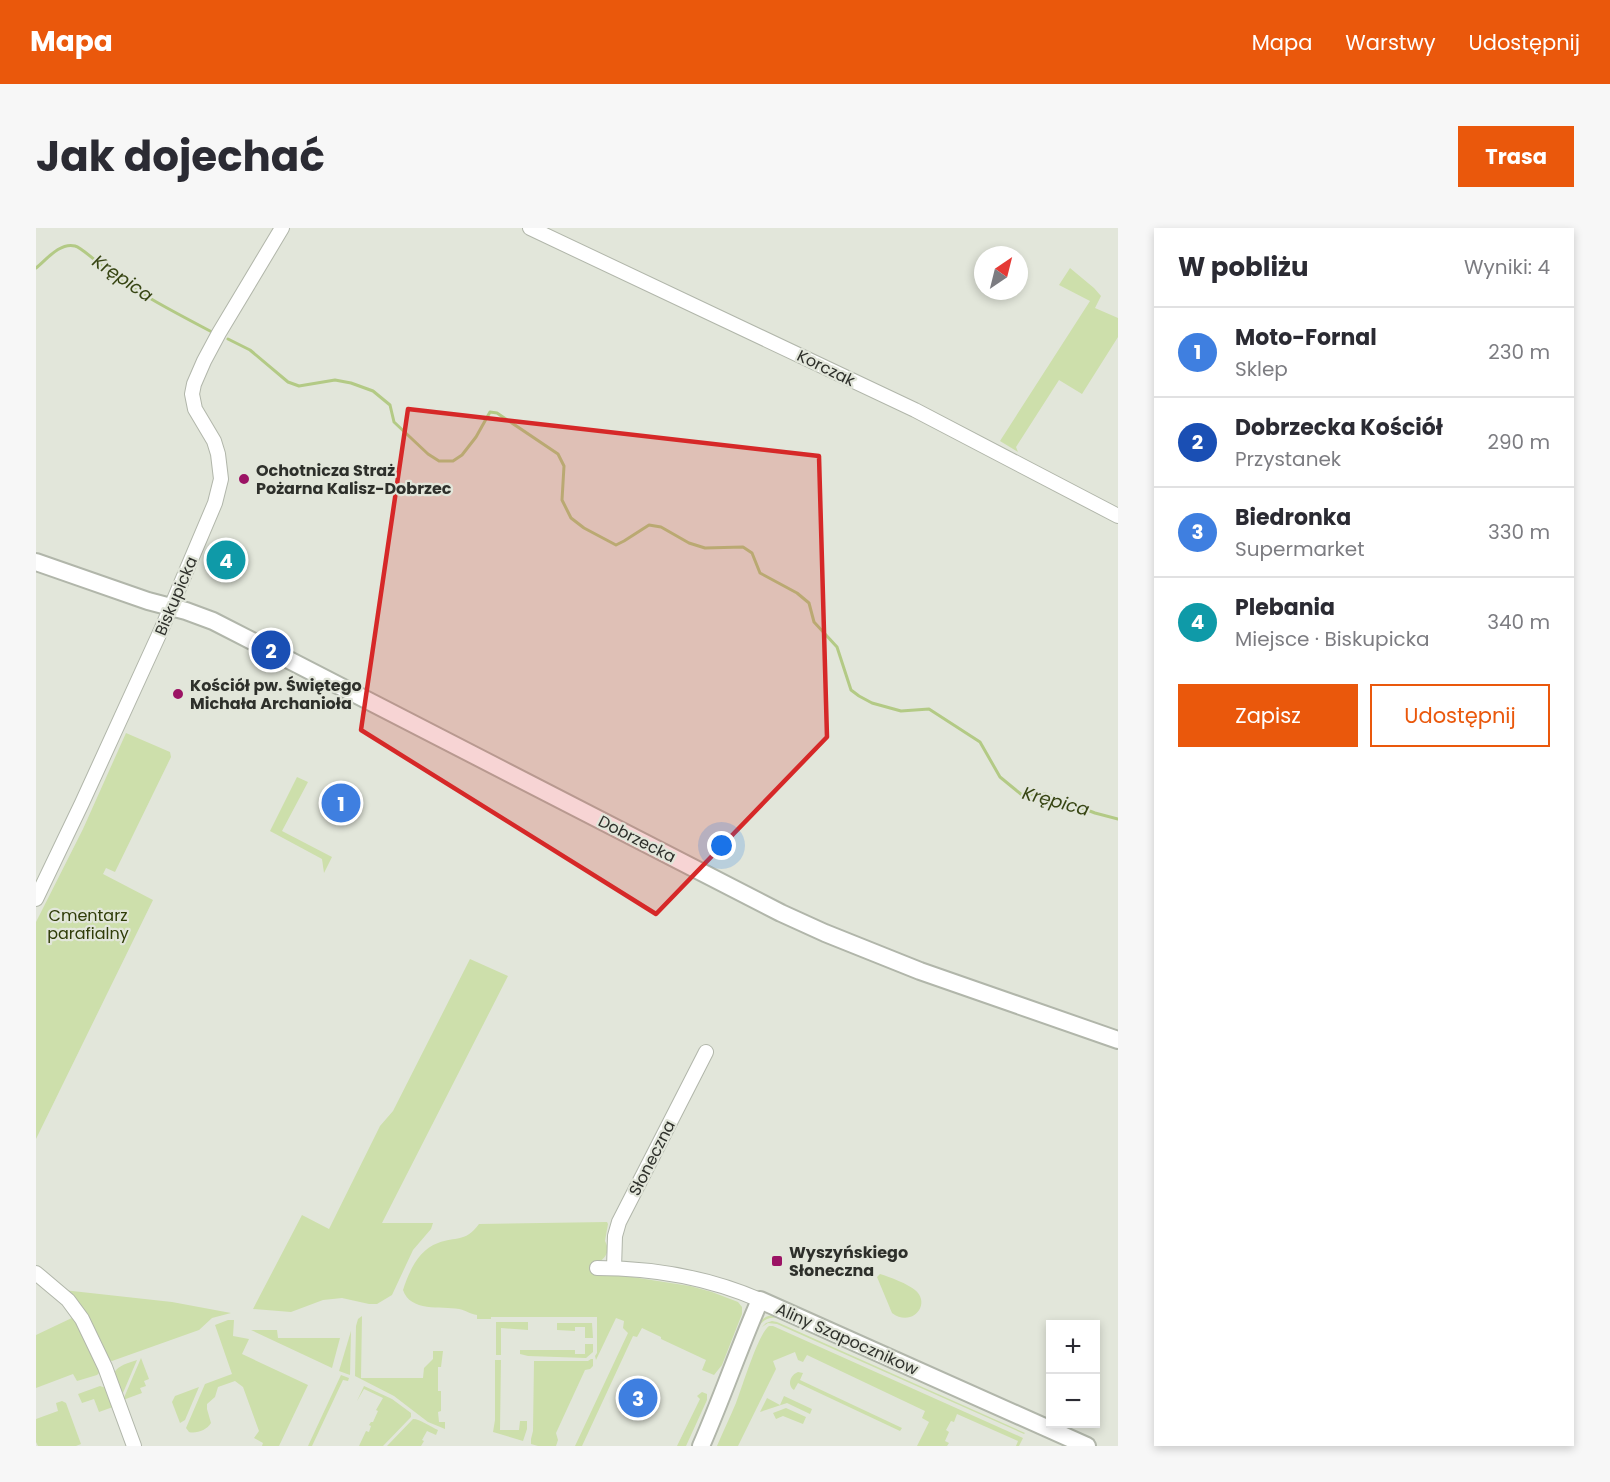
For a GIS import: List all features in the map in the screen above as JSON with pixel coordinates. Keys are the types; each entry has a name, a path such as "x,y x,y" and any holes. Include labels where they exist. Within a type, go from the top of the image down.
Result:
{"street":[{"name":"Biskupicka","path":"36,899 171,608 215,503 221,479 218,454 214,441 193,402 194,384 219,333 282,228"},
{"name":"Korczak","path":"530,228 899,402 1118,516"},
{"name":"Dobrzecka","path":"36,562 148,601 200,616 230,629 727,886 825,933 920,971 1118,1040"},
{"name":"Słoneczna","path":"614,1268 615,1236 619,1222 706,1052"},
{"name":"Aliny Szapocznikow","path":"597,1268 666,1272 699,1278 732,1288 1086,1446"},
{"path":"36,1273 68,1300 82,1319 105,1367 134,1446"},
{"path":"700,1446 721,1401 760,1300"}],"highlighted area":[{"path":"408,409 819,456 827,737 656,914 361,730"}],"green space":[{"path":"1070,268 1101,296 1095,308 1118,318 1118,337 1082,394 1059,380 1016,447 1018,452 1000,441 1090,301 1059,285"},
{"name":"Cmentarz parafialny","path":"126,733 170,752 171,757 115,872 106,868 103,874 153,900 36,1139 36,922 83,829"},
{"path":"297,777 308,782 282,831 332,857 324,873 322,859 270,831"},
{"path":"470,959 508,976 382,1223 433,1223 431,1229 413,1250 392,1295 377,1304 342,1298 323,1300 291,1312 253,1309 302,1215 329,1229 380,1126 393,1111"},
{"path":"607,1222 605,1241 607,1253 599,1262 631,1274 632,1277 690,1286 712,1292 738,1302 742,1307 742,1314 722,1365 714,1375 702,1370 706,1360 642,1328 637,1337 633,1336 582,1446 575,1446 628,1333 623,1328 624,1321 616,1318 596,1360 597,1317 477,1319 477,1315 461,1310 419,1305 412,1302 403,1290 411,1269 425,1251 438,1243 465,1237 479,1224"},
{"path":"880,1274 903,1283 920,1296 920,1307 913,1316 899,1317 892,1313 877,1277"},
{"path":"63,1290 172,1302 231,1313 212,1318 199,1330 112,1361 108,1360"},
{"path":"774,1315 1025,1426 1026,1429 777,1318 769,1318 763,1322 754,1335 757,1327 761,1321"},
{"path":"76,1316 99,1364 100,1372 77,1381 73,1374 36,1388 36,1335"},
{"path":"362,1316 361,1378 423,1378 424,1368 433,1359 433,1351 443,1351 441,1367 438,1367 441,1411 438,1412 439,1422 445,1422 445,1429 428,1422 394,1396 355,1376 356,1326 358,1319"},
{"path":"234,1320 233,1336 249,1339 242,1354 308,1385 279,1446 262,1446 263,1443 254,1438 259,1431 243,1387 235,1381 218,1387 215,1397 207,1404 211,1423 209,1425 195,1432 189,1432 186,1428 205,1384 232,1374 215,1325"},
{"path":"772,1321 1025,1433 777,1324 768,1323 762,1327 766,1323"},
{"path":"496,1322 528,1322 528,1330 501,1328 501,1355 496,1355"},
{"path":"557,1323 592,1323 593,1338 585,1338 585,1327 575,1327 575,1331 557,1330"},
{"path":"769,1326 1023,1438 1019,1446 1016,1446 1018,1441 957,1414 954,1422 951,1421 946,1430 949,1432 945,1441 949,1443 947,1446 917,1446 929,1422 922,1418 925,1411 807,1355 803,1362 798,1360 795,1352 773,1361 776,1369 738,1446 717,1446 736,1403 755,1350"},
{"path":"251,1330 277,1330 278,1338 340,1338 332,1368"},
{"path":"351,1331 350,1375 339,1371"},
{"path":"585,1344 593,1344 593,1352 586,1358 520,1354 520,1350 575,1350 575,1354 585,1354"},
{"path":"141,1358 149,1379 144,1381 146,1386 140,1388 142,1393 123,1400"},
{"path":"593,1359 593,1366 585,1370 556,1433 558,1440 556,1446 531,1444 534,1361 588,1361"},
{"path":"137,1360 120,1400 114,1374 121,1366"},
{"path":"495,1360 501,1360 500,1430 519,1430 520,1421 527,1421 523,1441 493,1432"},
{"path":"798,1372 803,1373 800,1380 902,1428 900,1431 798,1383 794,1390 790,1380"},
{"path":"341,1375 349,1378 348,1381 343,1380 312,1446 308,1446"},
{"path":"100,1386 106,1388 113,1407 99,1412 94,1399 82,1403 78,1394"},
{"path":"364,1386 392,1399 411,1413 411,1417 383,1446 359,1446 366,1431 369,1432 371,1426 369,1425 373,1422 378,1411 376,1410 383,1398 364,1389 357,1401"},
{"path":"199,1387 185,1420 180,1423 172,1402 175,1396"},
{"path":"702,1392 707,1394 707,1400 686,1446 677,1446 700,1399 697,1396"},
{"path":"784,1396 812,1409 810,1414 787,1403 760,1412 767,1398 780,1405"},
{"path":"62,1401 66,1403 81,1444 38,1446 36,1419 58,1411 56,1403"},
{"path":"786,1408 806,1417 803,1424 783,1416 776,1419 773,1413"},
{"path":"413,1419 438,1430 436,1435 427,1431 421,1446 387,1446"}],"waterway":[{"name":"Krępica","path":"36,268 59,249 69,245 75,246 136,290 212,332"},
{"name":"Krępica","path":"228,339 250,350 288,382 299,386 335,380 373,391 390,405 394,422 428,454 439,461 453,461 462,455 476,437 490,412 497,413 558,454 564,466 562,500 571,518 584,528 616,545 649,525 661,527 689,543 705,548 743,547 752,553 760,573 797,593 809,603 814,622 837,647 851,690 859,696 872,703 901,711 929,709 980,742 1000,777 1022,795 1045,794 1118,819"}],"place":[{"name":"Ochotnicza Straż Pożarna Kalisz-Dobrzec","path":"244,479"},
{"name":"Plebania","path":"226,560"},
{"name":"Dobrzecka Kościół","path":"271,650"},
{"name":"Kościół pw. Świętego Michała Archanioła","path":"178,694"},
{"name":"Moto-Fornal","path":"341,803"},
{"name":"Wyszyńskiego Słoneczna","path":"777,1261"},
{"name":"Biedronka","path":"638,1398"}]}
